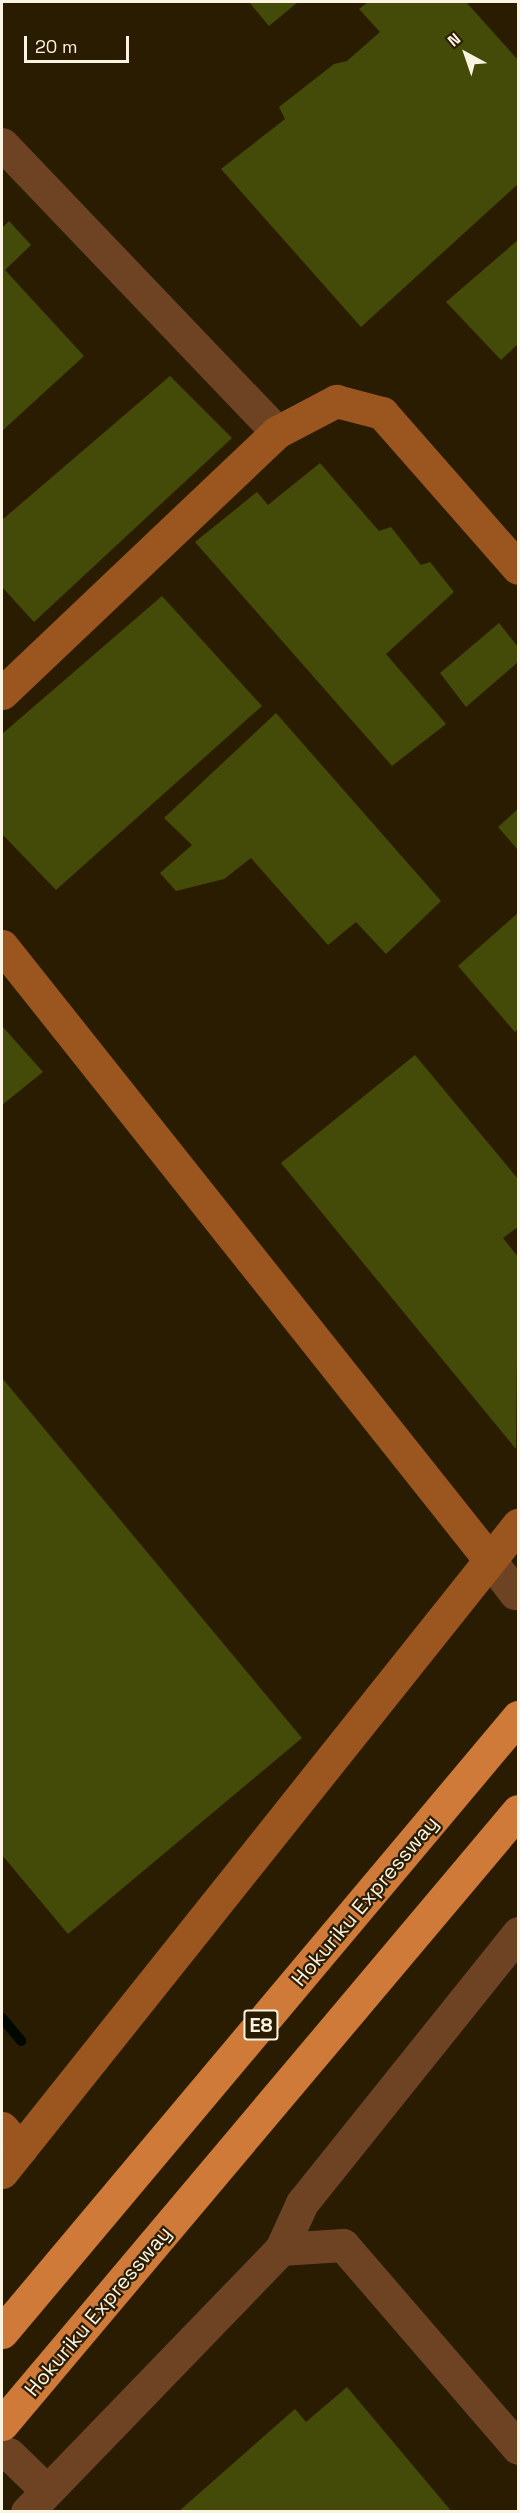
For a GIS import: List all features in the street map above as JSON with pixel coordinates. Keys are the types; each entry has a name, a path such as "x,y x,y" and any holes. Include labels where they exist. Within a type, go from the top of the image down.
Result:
{"highway":[{"name":"Hokuriku Expressway","path":"2,2332 519,1717"},
{"name":"Hokuriku Expressway","path":"5,2439 325,2045 519,1811"}],"street":[{"path":"2,144 277,432"},
{"path":"2,693 277,432 336,401 382,413 519,568"},
{"path":"2,946 515,1593"},
{"path":"8,2150 519,1525"},
{"path":"5,2439 36,2501 281,2249 303,2203 519,1933"},
{"path":"281,2249 343,2245 519,2448"}],"building":[{"path":"249,2 298,2 269,26"},
{"path":"368,2 466,2 518,60 518,184 361,327 221,169 285,119 279,107 334,64 347,61 380,32 359,9"},
{"path":"9,221 31,245 5,270 84,356 2,431 2,228"},
{"path":"518,240 518,344 501,360 446,302"},
{"path":"170,376 232,438 34,622 2,587 2,520"},
{"path":"320,463 379,531 391,527 421,565 430,562 454,592 386,654 446,724 392,766 195,542 257,492 268,505"},
{"path":"162,596 262,706 56,890 2,834 2,734"},
{"path":"499,623 518,647 518,662 466,707 440,673"},
{"path":"276,713 441,901 386,954 356,922 328,945 251,858 224,879 176,891 160,873 192,845 164,818"},
{"path":"518,809 518,850 498,827"},
{"path":"518,913 518,1029 515,1032 458,966"},
{"path":"2,1026 43,1072 2,1105"},
{"path":"415,1055 518,1179 518,1227 503,1238 518,1257 516,1449 281,1163"},
{"path":"2,1378 302,1738 68,1934 2,1855"},
{"path":"347,2387 452,2512 178,2512 295,2409 306,2422"}],"waterway":[{"path":"2,2018 21,2041"}]}
